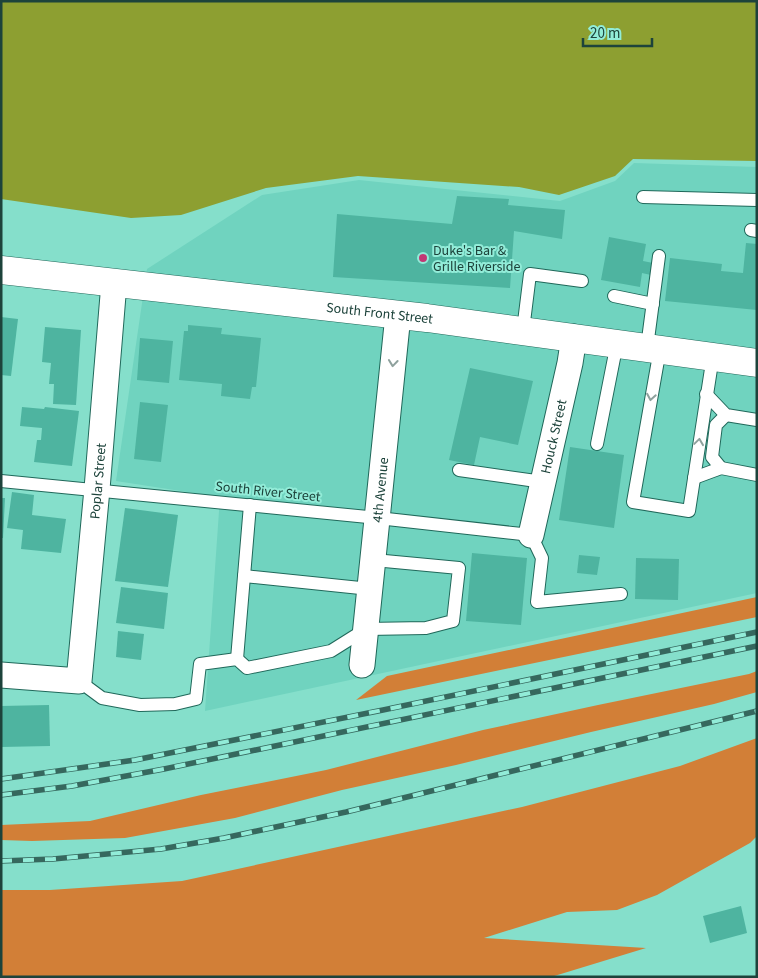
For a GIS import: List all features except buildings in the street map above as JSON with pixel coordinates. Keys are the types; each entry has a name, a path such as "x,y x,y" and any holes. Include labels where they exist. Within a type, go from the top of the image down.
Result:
{"main road":[{"name":"South Front Street","path":"1,270 522,330 757,362"}],"street":[{"name":"Poplar Street","path":"79,681 114,283"},
{"name":"4th Avenue","path":"362,665 398,315"},
{"name":"Houck Street","path":"531,535 570,363 574,337"},
{"path":"1,675 79,681"}],"lane":[{"path":"643,197 757,200"},
{"path":"659,256 653,304 654,348 633,502 689,511 713,356"},
{"path":"522,330 530,274 582,281"},
{"path":"614,296 653,304"},
{"path":"598,444 617,343"},
{"path":"706,394 726,415 757,420"},
{"path":"721,468 712,457 716,425 726,415"},
{"path":"694,478 721,468 757,475"},
{"path":"459,470 543,482"},
{"name":"South River Street","path":"1,481 97,489 531,535"},
{"path":"237,659 250,505"},
{"path":"531,535 542,558 537,602 621,594"},
{"path":"79,681 102,698 140,705 175,704 196,699 200,664 237,659 247,668 331,651 366,629 426,628 453,620 459,568 374,560"},
{"path":"244,576 370,589"}],"shaded area":[{"path":"1,1 757,1 757,161 633,159 615,176 559,195 519,187 358,176 266,188 181,215 131,218 1,199"},
{"path":"634,163 757,167 757,593 205,711 220,497 116,481 147,269 262,195 359,180 560,201 615,181"},
{"path":"757,597 757,617 356,700 387,676"},
{"path":"757,671 757,692 714,704 456,765 342,790 235,818 125,838 1,840 1,825 90,821 201,795 326,770 483,730"},
{"path":"757,738 757,836 750,843 657,895 617,910 567,912 484,938 646,948 551,977 1,977 1,890 50,890 182,881 522,807 680,766"}],"railway":[{"path":"1,779 135,760 757,632"},
{"path":"1,795 72,786 164,769 757,646"},
{"path":"1,861 53,859 161,849 224,838 346,812 757,711"}],"place":[{"name":"Duke's Bar & Grille Riverside","path":"423,258"}]}
